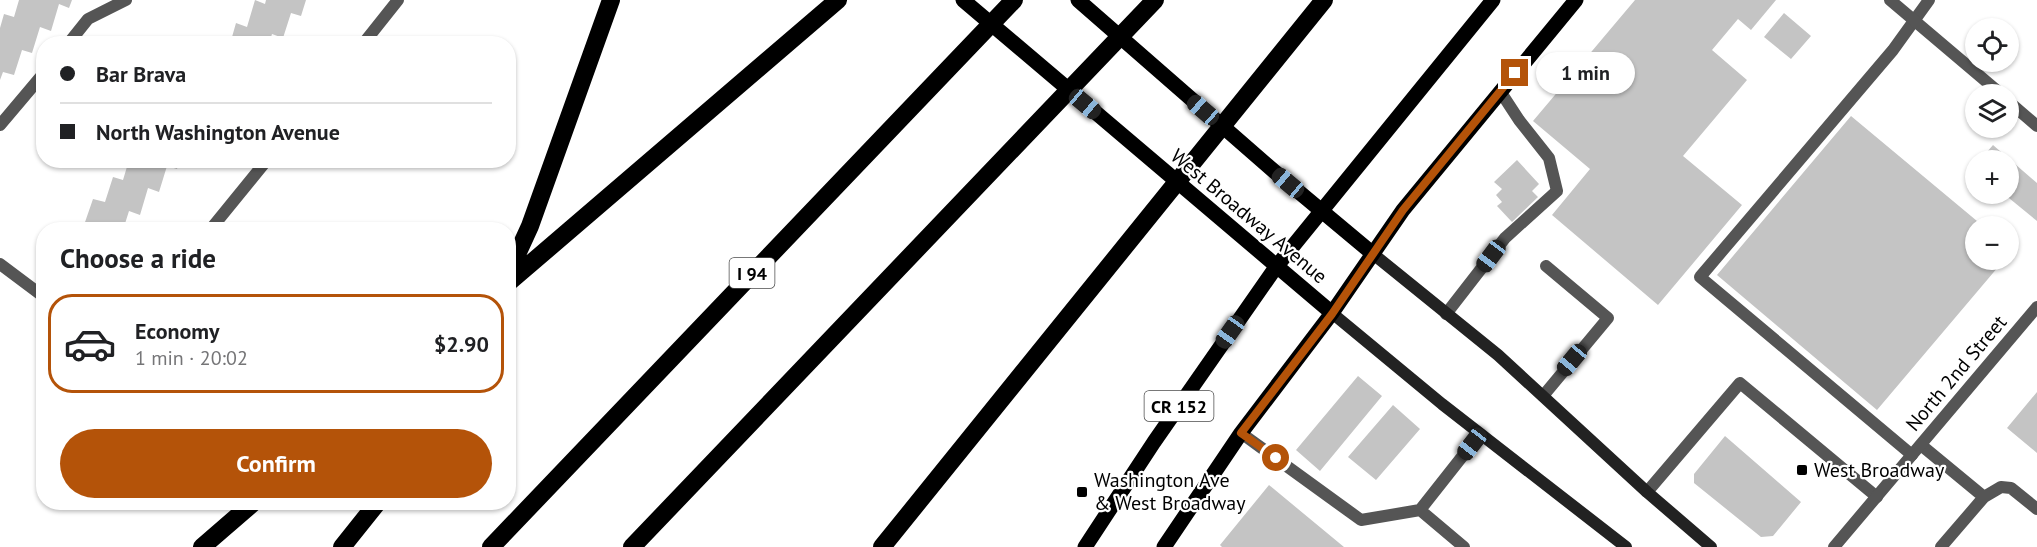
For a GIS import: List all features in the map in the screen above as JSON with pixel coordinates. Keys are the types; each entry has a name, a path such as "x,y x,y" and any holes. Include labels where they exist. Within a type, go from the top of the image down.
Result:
{"highway":[{"path":"516,257 530,226 576,101 610,0"},
{"path":"516,276 838,0"},
{"name":"I 94","path":"491,547 1014,0"},
{"path":"632,547 1155,0"},
{"path":"882,547 1324,0"},
{"path":"202,547 245,510"},
{"path":"342,547 372,510"}],"main road":[{"name":"West Broadway Avenue","path":"963,0 1332,314 1480,434 1626,547"},
{"path":"1078,0 1275,172 1498,355 1647,492 1711,547"},
{"name":"CR 152","path":"1085,547 1161,432 1276,267 1493,0"},
{"path":"1164,547 1241,433 1332,314 1403,210 1576,0"}],"street":[{"path":"75,36 88,20 126,0"},
{"path":"369,36 398,0"},
{"path":"1890,0 1989,84"},
{"path":"1912,455 1700,277 1893,50 1929,0"},
{"path":"0,126 36,83"},
{"path":"1446,314 1505,238 1557,191 1549,158 1500,91"},
{"path":"2019,110 2037,126"},
{"path":"217,222 260,168"},
{"path":"0,264 36,291"},
{"path":"1543,396 1608,318 1546,266"},
{"name":"North 2nd Street","path":"1834,547 2037,308"},
{"path":"1647,492 1740,383 1877,497"},
{"path":"1241,433 1361,520 1420,510 1480,434"},
{"path":"1920,445 1984,497"},
{"path":"1941,547 1984,497 2001,488 2011,488 2037,509"},
{"path":"1420,510 1464,547"}],"building":[{"path":"19,0 72,0 69,8 59,4 51,31 40,27 32,53 22,50 14,75 3,72 0,80 0,28 4,14 14,17"},
{"path":"255,0 265,4 266,0 306,0 301,16 291,13 284,36 272,34 271,36 232,36 236,23 247,27"},
{"path":"1635,0 1776,0 1751,30 1738,19 1712,50 1747,80 1683,156 1742,205 1658,305 1552,215 1590,169 1533,121"},
{"path":"1784,13 1811,36 1791,59 1764,37"},
{"path":"1851,116 1971,216 1965,216 1965,270 1996,270 1877,410 1717,275"},
{"path":"1993,145 1999,150 1989,150"},
{"path":"1517,160 1539,184 1532,191 1538,197 1512,222 1497,206 1502,202 1496,195 1502,189 1494,182"},
{"path":"2019,167 2037,183 2037,221 2016,204 2019,204"},
{"path":"127,168 166,168 159,192 148,188 140,215 129,211 126,222 85,222 93,199 105,202 113,177 123,180"},
{"path":"1358,376 1382,396 1320,471 1296,450"},
{"path":"2037,392 2037,453 2007,428"},
{"path":"1393,405 1420,429 1376,480 1348,457"},
{"path":"1725,436 1801,502 1773,536 1761,537 1694,483 1694,474"},
{"path":"1269,485 1344,547 1222,547 1220,545"}],"place":[{"name":"West Broadway","path":"1802,470"},
{"name":"Washington Ave & West Broadway","path":"1082,492"}],"route":[{"path":"1276,458 1241,433 1332,314 1403,210 1515,73"}]}
